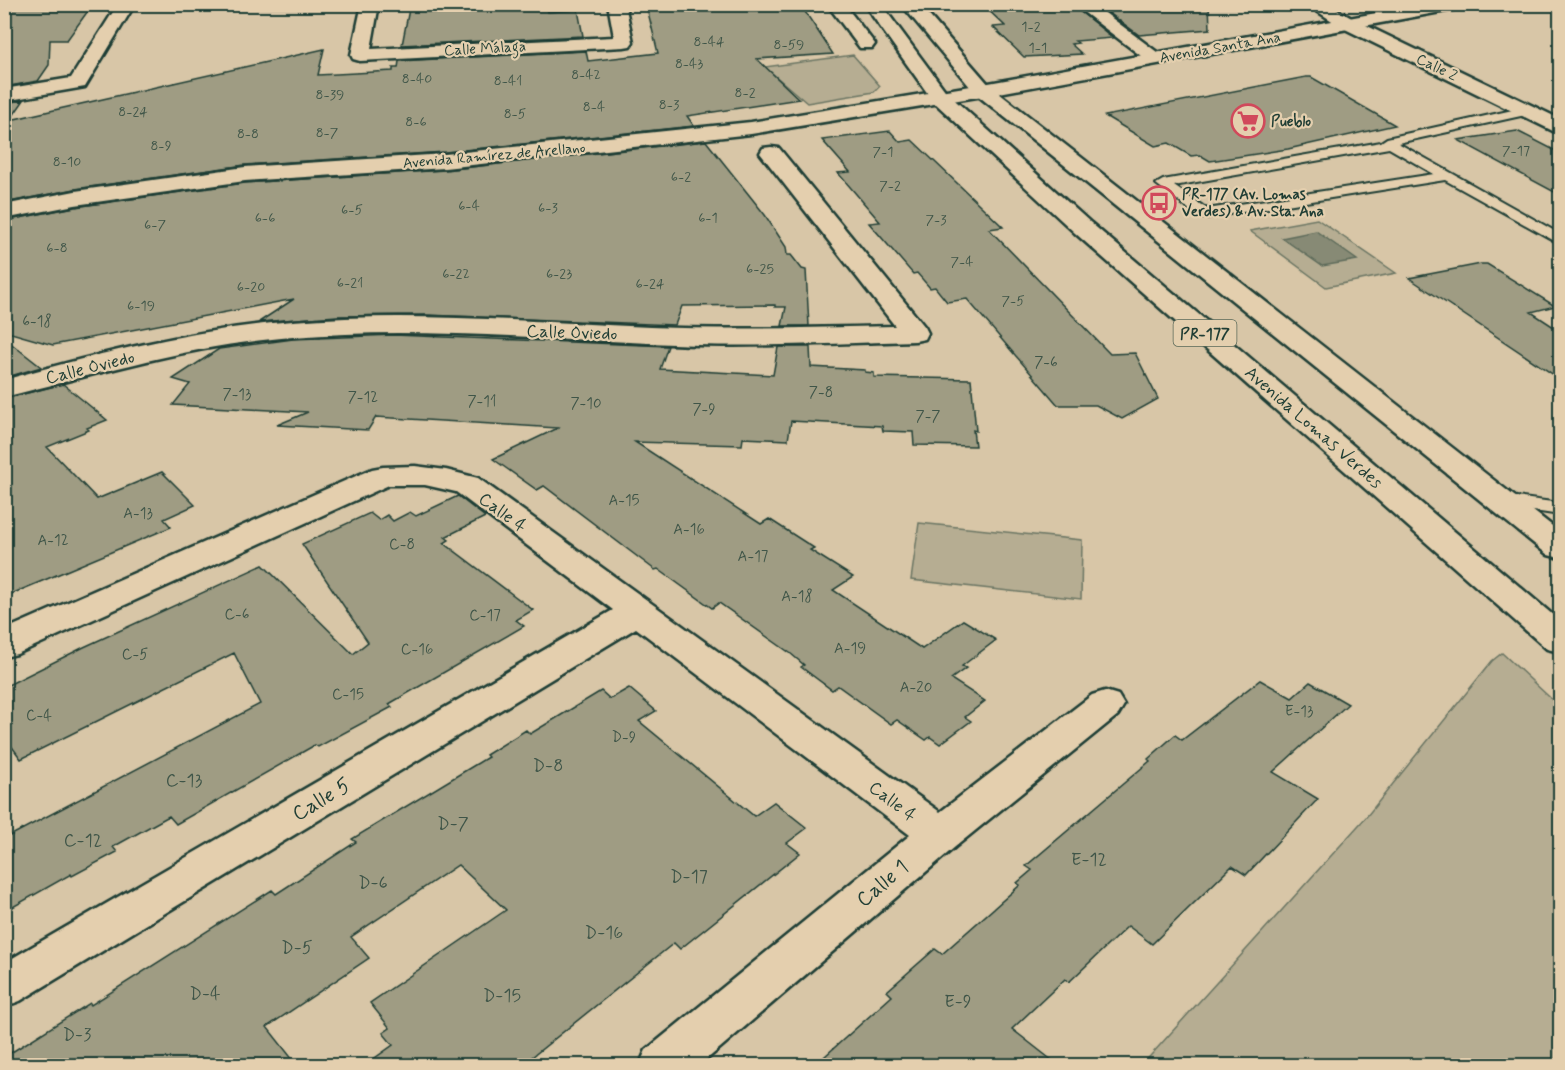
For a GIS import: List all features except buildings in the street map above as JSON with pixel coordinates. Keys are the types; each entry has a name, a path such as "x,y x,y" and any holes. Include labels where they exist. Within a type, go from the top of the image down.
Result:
{"main road":[{"path":"4,95 78,82 127,4"},
{"name":"Calle Málaga","path":"371,4 360,55 624,42 616,4"},
{"path":"835,4 866,44"},
{"name":"Avenida Lomas Verdes","path":"872,4 940,97 1083,228 1560,640"},
{"name":"PR-177","path":"909,4 983,90 1560,548"},
{"path":"1081,4 1104,23 1156,58"},
{"name":"Calle 2","path":"1314,4 1349,24 1560,127"},
{"name":"Avenida Santa Ana","path":"983,90 1457,4"},
{"name":"Avenida Ramírez de Arellano","path":"4,212 75,198 244,174 445,161 741,129 983,90"},
{"path":"1526,111 1560,103"},
{"name":"Calle Oviedo","path":"4,389 101,363 202,342 302,329 379,324 702,337 915,333 771,153"},
{"name":"Calle 4","path":"4,645 383,476 412,474 442,477 467,485 940,835"},
{"name":"Calle 5","path":"4,987 638,611"},
{"name":"Calle 1","path":"663,1065 940,835 1105,705"}],"lane":[{"path":"1526,111 1387,142 1560,240"},
{"path":"1391,144 1163,184 1204,214 1448,176"},
{"path":"1501,501 1560,509"}],"shaded area":[{"path":"853,55 880,86 874,92 807,103 765,67"},
{"path":"1317,219 1396,273 1326,287 1250,231"},
{"path":"1316,231 1357,260 1322,266 1282,238"},
{"path":"919,523 1082,540 1081,599 911,580"},
{"path":"1502,653 1560,707 1560,1065 1142,1065 1367,816 1492,661"}],"place":[{"name":"Pueblo","path":"1248,121"},
{"name":"PR-177 (Av. Lomas Verdes) & Av. Sta. Ana","path":"1159,203"}]}
